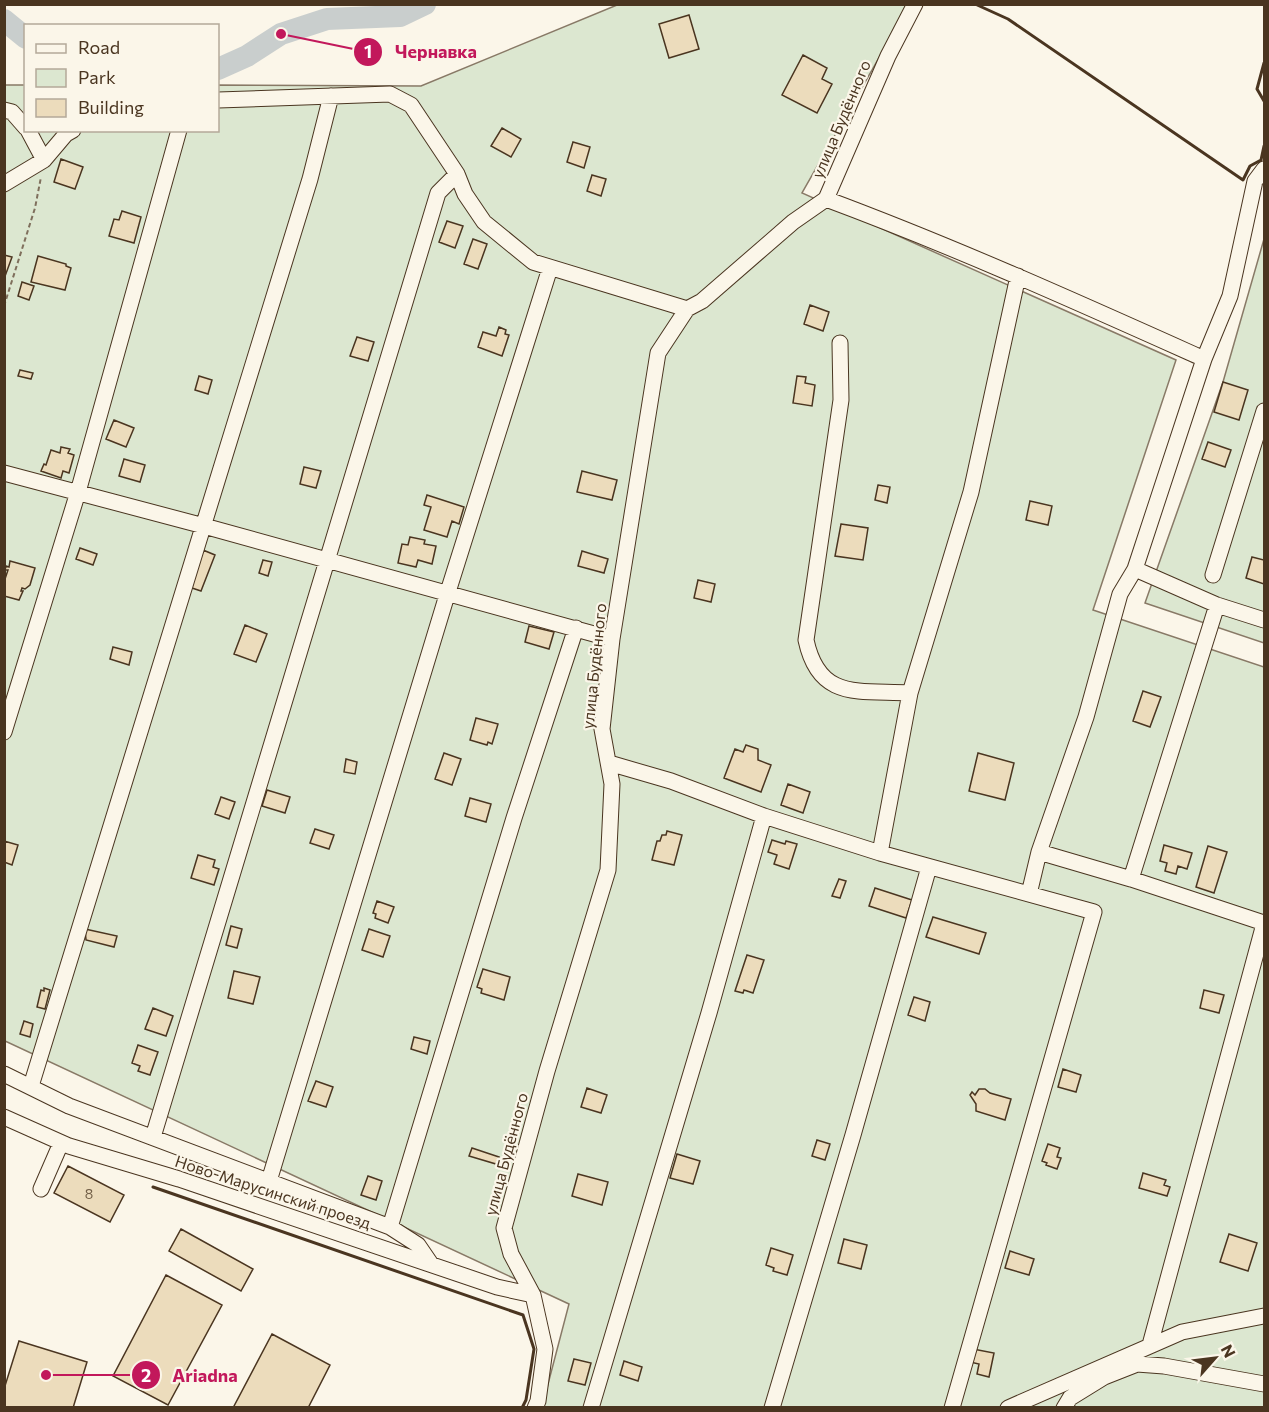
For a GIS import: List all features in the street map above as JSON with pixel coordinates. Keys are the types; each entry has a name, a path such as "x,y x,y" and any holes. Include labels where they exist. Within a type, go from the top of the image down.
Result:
{"street":[{"name":"улица Будённого","path":"535,1407 538,1401 545,1349 533,1295 511,1254 504,1228 547,1071 608,870 612,784 602,729 612,639 658,353 687,309 702,301 793,222 826,199 888,56 915,4"},
{"path":"219,100 390,94 411,105 457,174 465,194 484,222 533,262 687,309"},
{"path":"31,1086 310,179 331,96"},
{"path":"4,110 12,112 24,126"},
{"path":"29,132 44,160"},
{"path":"4,184 44,160 70,132"},
{"path":"4,732 78,492 178,132"},
{"path":"1029,894 1039,852 1086,717 1120,594 1135,569 1204,359 1230,296 1255,181 1264,169"},
{"path":"153,1137 438,193 457,174"},
{"path":"826,199 1018,276 1204,359"},
{"path":"269,1181 447,595 550,268"},
{"path":"880,853 910,693 971,492 1018,276"},
{"path":"840,343 841,400 806,640 809,657 819,675 833,686 910,693"},
{"path":"1214,575 1264,411"},
{"path":"4,473 612,639"},
{"path":"1135,569 1217,605 1264,620"},
{"path":"1131,879 1217,605"},
{"path":"390,1227 514,818 576,628"},
{"path":"609,763 671,781 764,816 880,853 1094,912 952,1407"},
{"path":"591,1407 706,1025 764,816"},
{"path":"1039,852 1131,879 1264,924 1150,1346"},
{"path":"772,1407 853,1135 929,867"},
{"path":"4,1074 69,1106 390,1227 418,1245 431,1264"},
{"name":"Ново-Марусинский проезд","path":"4,1117 61,1143 179,1179 497,1287 533,1295"},
{"path":"41,1189 61,1143"},
{"path":"1008,1407 1182,1332 1264,1316"},
{"path":"1064,1407 1070,1398 1104,1377 1137,1364 1164,1366 1264,1384"}],"path":[{"path":"4,306 35,208 44,160"}],"green space":[{"path":"617,5 909,5 802,193 1176,360 1093,610 1264,667 1264,1407 542,1407 569,1304 5,1041 5,85 24,85 24,132 219,132 219,85 421,86"},
{"path":"1264,239 1264,643 1145,603 1223,382"}],"building":[{"path":"689,15 699,49 669,58 659,24"},
{"path":"803,55 827,68 822,79 832,84 817,113 782,95"},
{"path":"502,128 521,139 511,157 491,146"},
{"path":"573,142 590,147 584,168 567,162"},
{"path":"61,159 83,167 75,189 54,182"},
{"path":"592,175 606,179 601,196 587,191"},
{"path":"122,211 141,217 134,243 109,236 114,219 119,220"},
{"path":"447,221 463,226 455,248 439,242"},
{"path":"473,239 487,244 478,269 464,264"},
{"path":"4,255 12,257 4,279"},
{"path":"38,256 66,264 71,268 65,290 31,282"},
{"path":"22,282 34,286 29,300 18,296"},
{"path":"810,305 829,312 823,331 804,324"},
{"path":"499,327 506,330 505,334 509,335 502,356 478,347 483,332 496,336"},
{"path":"357,337 374,342 368,361 350,356"},
{"path":"20,370 33,373 31,379 18,376"},
{"path":"199,376 212,380 208,394 195,390"},
{"path":"797,376 806,377 805,383 815,385 812,406 793,403"},
{"path":"1223,382 1248,390 1239,420 1214,412"},
{"path":"114,420 134,428 126,447 106,439"},
{"path":"1208,442 1231,450 1225,467 1202,459"},
{"path":"61,447 70,449 68,453 74,455 69,473 63,471 61,478 41,471 44,464 46,465 51,450 60,453"},
{"path":"124,459 145,465 140,482 119,476"},
{"path":"304,467 321,471 316,488 300,484"},
{"path":"582,471 617,480 612,500 577,492"},
{"path":"878,485 890,487 887,503 875,500"},
{"path":"427,495 464,507 459,524 452,521 447,537 424,530 431,507 424,505"},
{"path":"1030,501 1052,506 1048,525 1026,520"},
{"path":"841,524 868,528 863,560 835,556"},
{"path":"410,537 425,540 424,544 436,546 432,564 418,560 416,567 398,563 402,544 408,545"},
{"path":"80,548 97,554 93,565 76,559"},
{"path":"203,550 215,555 201,591 189,587"},
{"path":"582,551 608,559 604,573 578,566"},
{"path":"1252,557 1264,560 1264,584 1246,578"},
{"path":"263,560 272,562 268,576 259,573"},
{"path":"10,561 35,568 30,585 25,589 22,588 19,600 4,596 4,582 8,570 5,570 6,566 9,567"},
{"path":"698,580 715,584 711,602 694,598"},
{"path":"245,625 267,634 256,662 234,654"},
{"path":"529,626 554,632 549,649 525,642"},
{"path":"113,647 132,652 129,665 110,659"},
{"path":"1143,691 1161,697 1150,727 1133,721"},
{"path":"476,718 498,724 492,744 488,742 487,745 470,740"},
{"path":"746,745 758,749 758,760 771,765 761,792 724,778 735,749 743,752"},
{"path":"444,753 461,759 452,785 435,779"},
{"path":"978,753 1014,763 1005,800 969,791"},
{"path":"346,759 357,762 355,774 344,772"},
{"path":"788,784 810,792 803,813 781,805"},
{"path":"267,790 290,797 285,813 262,806"},
{"path":"221,797 235,802 229,819 215,814"},
{"path":"470,798 491,804 486,822 465,816"},
{"path":"315,829 334,835 329,849 310,843"},
{"path":"667,831 682,835 674,865 652,860 657,841 660,841 662,835 666,835"},
{"path":"772,840 785,844 786,841 797,844 789,869 774,864 777,855 768,852"},
{"path":"4,841 18,845 12,865 4,862"},
{"path":"1164,845 1192,853 1187,869 1178,866 1176,874 1165,871 1167,863 1160,861"},
{"path":"1208,846 1227,852 1214,893 1196,887"},
{"path":"198,855 215,860 213,867 219,869 214,885 191,878"},
{"path":"839,879 846,881 840,898 832,896"},
{"path":"875,888 912,900 906,918 869,906"},
{"path":"377,901 394,907 388,923 375,918 376,914 373,913"},
{"path":"933,917 986,933 979,954 926,937"},
{"path":"231,926 242,929 237,948 226,945"},
{"path":"85,929 117,936 114,947 86,940"},
{"path":"369,929 390,936 383,957 362,950"},
{"path":"747,955 764,960 753,993 744,990 743,993 735,991"},
{"path":"483,969 510,977 504,1000 481,993 482,989 477,987"},
{"path":"234,971 260,977 253,1004 228,998"},
{"path":"44,988 50,990 45,1009 37,1007 41,990 44,991"},
{"path":"1204,990 1224,995 1219,1013 1200,1008"},
{"path":"914,997 930,1002 925,1021 908,1015"},
{"path":"153,1008 173,1016 166,1036 145,1029"},
{"path":"24,1021 33,1024 30,1037 20,1034"},
{"path":"414,1037 430,1041 427,1054 411,1049"},
{"path":"138,1045 158,1052 150,1075 138,1071 140,1066 132,1063"},
{"path":"1063,1069 1081,1075 1076,1092 1058,1087"},
{"path":"316,1081 333,1087 326,1107 308,1101"},
{"path":"587,1088 607,1095 601,1113 581,1107"},
{"path":"979,1089 1011,1099 1005,1120 976,1111 976,1104 970,1095 972,1092 975,1095"},
{"path":"817,1140 830,1144 825,1160 812,1156"},
{"path":"1048,1144 1060,1148 1057,1157 1061,1158 1057,1169 1042,1161"},
{"path":"472,1148 499,1157 496,1164 469,1156"},
{"path":"677,1154 700,1161 693,1184 670,1178"},
{"path":"68,1166 124,1195 110,1222 54,1193"},
{"path":"1143,1173 1166,1180 1164,1185 1170,1187 1167,1196 1139,1188"},
{"path":"578,1174 608,1182 602,1205 572,1196"},
{"path":"368,1176 382,1181 376,1200 361,1195"},
{"path":"181,1229 253,1269 241,1291 169,1251"},
{"path":"1229,1234 1257,1243 1248,1271 1220,1262"},
{"path":"844,1239 867,1245 861,1269 838,1263"},
{"path":"771,1248 793,1255 787,1275 773,1271 774,1268 766,1265"},
{"path":"1010,1251 1034,1259 1029,1275 1005,1268"},
{"path":"166,1275 222,1305 168,1405 113,1376"},
{"path":"272,1334 330,1365 308,1408 233,1408"},
{"path":"19,1341 87,1362 73,1408 4,1408 4,1389"},
{"path":"973,1349 994,1353 989,1377 977,1374 979,1364 970,1362"},
{"path":"574,1359 591,1363 585,1385 568,1381"},
{"path":"624,1361 642,1367 638,1381 620,1375"}],"waterway":[{"path":"219,69 247,56 281,34 327,19 400,16 425,4"},
{"path":"4,20 24,36"}],"wall":[{"path":"975,4 1008,19 1243,180 1250,166 1261,160 1264,146"},
{"path":"1264,63 1257,89 1264,101"},
{"path":"153,1187 523,1315 534,1349 526,1400 522,1408"}],"place":[{"name":"Чернавка","path":"281,34"},
{"name":"Ariadna","path":"46,1375"}]}
